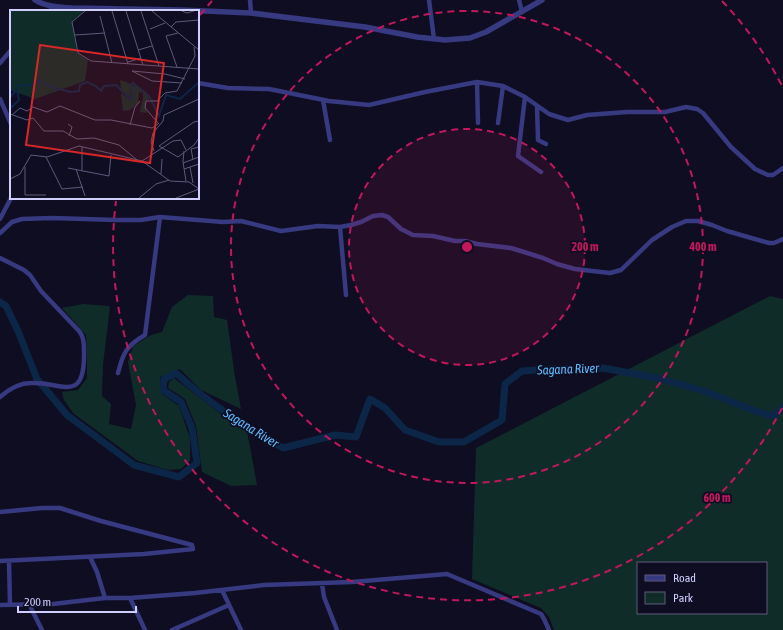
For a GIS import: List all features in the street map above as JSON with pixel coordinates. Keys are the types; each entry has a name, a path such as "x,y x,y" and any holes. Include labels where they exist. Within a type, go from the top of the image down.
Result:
{"street":[{"path":"35,0 39,3 55,7 88,10"},
{"path":"250,0 251,13"},
{"path":"429,0 434,39"},
{"path":"519,0 522,12"},
{"path":"199,11 251,13 365,27 445,40 470,38 486,32 542,0"},
{"path":"50,10 55,7"},
{"path":"0,63 10,51"},
{"path":"477,82 478,123"},
{"path":"199,83 228,88 269,89 323,100 369,105 477,82 503,86 525,97 549,114 568,120 587,115 627,112 665,112 686,107 697,109 703,113 731,147 755,170 768,175 773,175 783,168"},
{"path":"498,123 503,86"},
{"path":"525,97 518,156 541,172"},
{"path":"0,99 10,122"},
{"path":"323,100 330,140"},
{"path":"537,106 538,140 546,144"},
{"path":"0,219 10,199"},
{"path":"0,233 12,222 22,219 52,218 141,220 160,217 223,222 241,221 281,231 318,226 340,227 362,222 373,216 382,215 388,217 402,229 413,235 433,236 455,241 465,241 511,248 575,269 610,273 621,270 638,252 658,236 672,227 686,221 698,221 726,231 769,243 783,240"},
{"path":"118,373 123,356 128,347 144,335 160,217"},
{"path":"340,227 346,294"},
{"path":"0,258 24,270 30,275 41,291 82,335 84,340 83,369 77,385 68,387 31,382 13,388 0,397"},
{"path":"0,512 60,508 101,521 192,545 193,549 144,554 0,561"},
{"path":"90,557 97,572 105,598"},
{"path":"9,561 10,605"},
{"path":"0,605 53,604 105,598 130,598 264,585 322,584 447,574 541,614 549,630"},
{"path":"322,584 324,597 337,630"},
{"path":"222,590 241,630"},
{"path":"130,598 145,630"},
{"path":"29,604 42,630"},
{"path":"172,630 229,605"}],"green space":[{"path":"188,295 213,296 214,317 227,320 241,409 201,390 180,369 160,377 162,394 179,406 190,438 190,461 181,469 168,470 138,461 73,413 64,400 62,392 78,390 87,378 87,356 86,335 62,308 83,304 110,306 103,365 102,396 111,404 109,424 131,429 136,405 128,362 133,346 151,335 162,332 172,307"},
{"path":"770,296 783,299 783,630 554,630 549,617 541,608 472,579 476,448"},
{"path":"174,378 234,424 247,431 257,485 231,486 202,472 196,426 185,399 168,388 169,382"}],"waterway":[{"name":"Sagana River","path":"0,302 6,306 18,331 37,379 67,415 134,465 179,477 197,463 192,428 181,402 163,390 164,379 176,373 201,395 283,448 335,435 356,437 370,399 385,408 405,430 439,442 464,442 502,420 505,384 522,371 603,368 662,379 704,391 755,411 774,416 783,407"}]}
